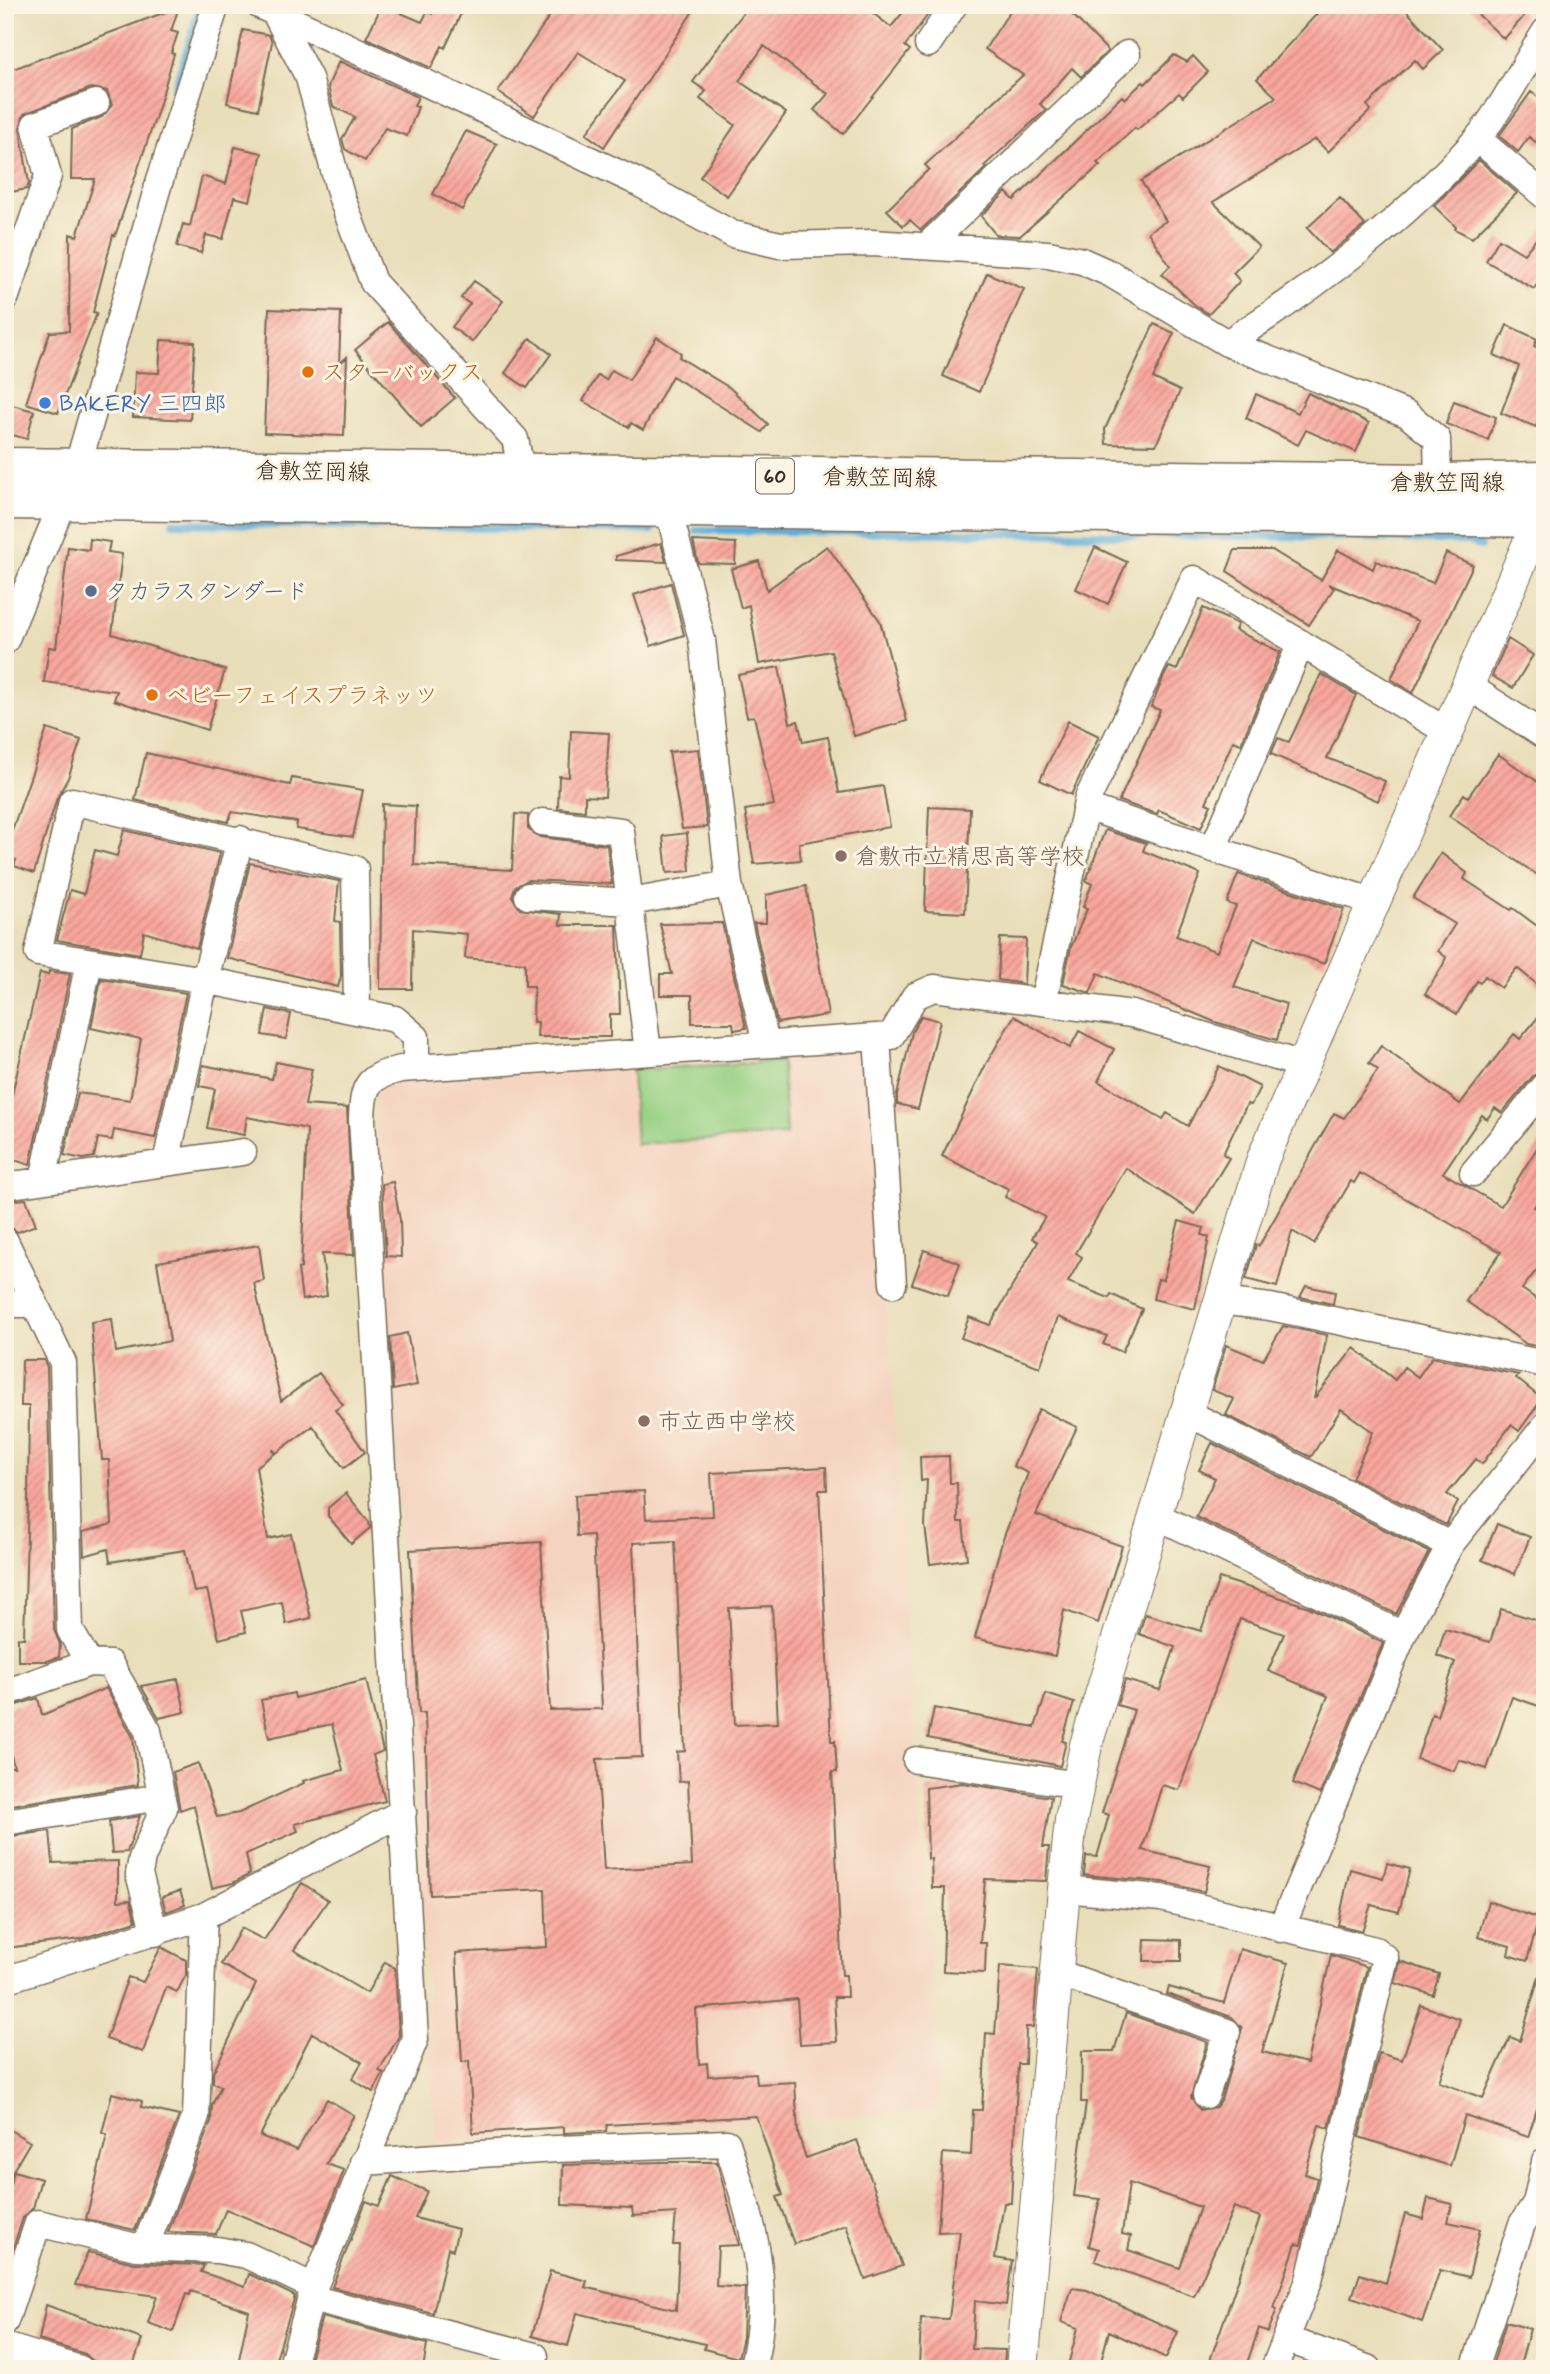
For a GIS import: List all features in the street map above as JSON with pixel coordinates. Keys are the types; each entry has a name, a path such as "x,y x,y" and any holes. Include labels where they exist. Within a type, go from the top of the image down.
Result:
{"main road":[{"name":"倉敷笠岡線","path":"5,467 71,484 521,489 1545,481"},
{"name":"倉敷笠岡線","path":"5,500 71,484"},
{"name":"倉敷笠岡線","path":"521,489 668,508 1543,514"}],"street":[{"path":"5,641 71,484 158,186 216,5"},
{"path":"928,44 954,5"},
{"path":"267,9 633,180 732,234 780,245 872,243 1048,254 1082,261 1135,287 1227,343 1407,414 1437,439 1438,483"},
{"path":"267,9 309,78 341,196 373,282 515,439 521,489"},
{"path":"1227,343 1312,286 1369,242 1478,139 1545,32"},
{"path":"928,246 1127,54"},
{"path":"5,299 48,176 35,125 96,103"},
{"path":"1478,139 1545,196"},
{"path":"668,508 702,640 729,884 766,1044"},
{"path":"1022,2369 1055,1972 1078,1785 1086,1745 1263,1159 1543,514"},
{"path":"1043,1002 1086,807 1194,579 1448,732"},
{"path":"1213,849 1301,643"},
{"path":"1467,685 1545,736"},
{"path":"357,1011 355,869 240,839 72,801 38,953 205,980 357,1011 395,1018 407,1025 416,1037 416,1068"},
{"path":"1086,807 1374,902"},
{"path":"542,822 621,831 648,1052"},
{"path":"166,1163 205,980 240,839"},
{"path":"528,897 631,902 729,884"},
{"path":"43,1180 89,961"},
{"path":"291,2369 313,2292 363,2162 415,2039 362,1092 377,1075 416,1068 891,1036 915,996 934,988 1132,1014 1303,1065"},
{"path":"877,1037 893,1284"},
{"path":"1474,1173 1545,1086"},
{"path":"5,1186 243,1152"},
{"path":"5,1241 63,1363 70,1630 89,1663"},
{"path":"1220,1301 1270,1307 1545,1364"},
{"path":"5,1304 35,1304"},
{"path":"1186,1412 1450,1545"},
{"path":"1281,1929 1403,1635 1450,1545 1545,1426"},
{"path":"1155,1515 1403,1635"},
{"path":"5,1693 89,1663 110,1664 148,1731 164,1808 142,1858 139,1874 155,1933"},
{"path":"916,1760 1078,1785"},
{"path":"5,1822 161,1797"},
{"path":"5,1980 204,1916 402,1812"},
{"path":"1064,1889 1161,1898 1375,1950 1385,1958 1309,2280 1274,2369"},
{"path":"145,2247 196,2116 204,1916"},
{"path":"1055,1972 1227,2032 1206,2095"},
{"path":"363,2162 556,2149 727,2143 754,2223 761,2283 759,2343 752,2369"},
{"path":"1474,2369 1522,2224 1540,2204 1545,2162"},
{"path":"5,2321 38,2223 145,2247 216,2250 246,2255 313,2292 535,2356 532,2369"},
{"path":"1286,2339 1369,2369"},
{"path":"5,2346 80,2369"}],"shaded area":[{"name":"市立西中学校","path":"870,1048 939,2110 436,2143 375,1083"}],"green space":[{"path":"782,1061 786,1135 636,1144 632,1070"}],"building":[{"path":"382,5 422,22 427,12 432,14 436,5 465,5 445,48 442,46 431,68 366,38"},
{"path":"557,5 697,5 604,147 586,134 625,81 578,52 534,116 498,92"},
{"path":"749,5 862,5 891,27 909,5 935,5 905,46 910,50 843,134 814,110 828,94 764,46 739,81 786,113 727,196 700,177 735,125 700,99 706,91 693,82"},
{"path":"1014,5 1063,5 1108,51 1081,77 1072,68 1040,104 1046,110 984,166 986,168 921,230 910,220 903,226 887,210 929,169 925,165 1023,75 985,49"},
{"path":"1325,5 1401,5 1443,50 1423,69 1415,60 1367,105 1371,110 1328,152 1315,139 1213,202 1259,247 1233,273 1240,281 1209,314 1196,306 1162,274 1170,266 1148,232 1166,221 1141,181 1276,97 1257,79"},
{"path":"1468,5 1514,5 1525,15 1504,39"},
{"path":"179,7 171,31 178,33 171,53 174,54 158,110 115,236 113,235 93,312 97,313 58,413 26,403 50,332 69,331 70,234 77,236 95,179 71,179 72,129 102,117 112,105 107,91 91,88 24,114 20,128 29,183 27,189 5,193 5,72"},
{"path":"243,30 269,35 272,42 258,110 227,103"},
{"path":"1174,55 1187,62 1193,56 1208,72 1183,97 1179,93 1137,130 1135,128 1097,163 1100,165 1020,236 996,235 981,216 1006,192 1014,200 1122,96 1125,99 1143,82 1145,84"},
{"path":"339,61 418,97 414,106 418,107 407,136 385,128 365,161 345,149 342,139 355,117 333,106 328,86"},
{"path":"1531,92 1545,102 1545,149 1529,137 1518,152 1499,136"},
{"path":"466,131 497,144 462,210 433,194"},
{"path":"235,147 262,153 250,201 234,197 223,239 206,235 201,253 177,246 183,224 190,226 202,176 226,184"},
{"path":"1479,160 1517,193 1472,238 1455,229 1434,206"},
{"path":"1340,198 1365,225 1330,253 1307,228"},
{"path":"1545,228 1545,272 1534,289 1486,261 1499,239 1524,254"},
{"path":"987,273 1024,289 979,392 943,376"},
{"path":"474,281 503,301 472,342 452,327 470,304 461,298"},
{"path":"269,309 341,312 339,364 347,357 344,436 264,433"},
{"path":"388,322 455,398 421,427 355,350"},
{"path":"1154,324 1174,333 1153,378 1180,391 1156,445 1106,444 1105,429"},
{"path":"1507,325 1537,339 1534,346 1545,351 1545,404 1536,427 1501,413 1519,366 1494,355"},
{"path":"657,337 681,353 679,357 730,388 768,424 762,432 672,376 643,430 631,423 629,427 583,401 598,375 606,380 612,370 629,380"},
{"path":"530,338 551,354 527,388 505,373"},
{"path":"161,340 195,342 190,420 133,417 135,372 159,373"},
{"path":"1308,393 1369,423 1356,452 1306,430 1298,445 1246,418 1256,394 1298,413"},
{"path":"1454,401 1496,417 1488,440 1446,424"},
{"path":"5,403 34,411 27,439 5,433"},
{"path":"90,539 110,542 108,552 122,554 112,634 225,670 207,730 114,700 117,691 44,682 49,647 56,648 68,547 89,550"},
{"path":"693,541 736,543 735,564 698,563"},
{"path":"661,543 666,562 616,560 616,556"},
{"path":"827,546 880,621 907,721 854,736 831,651 759,664 749,605 741,608 731,569 759,561 767,590"},
{"path":"1095,547 1127,562 1108,604 1076,589"},
{"path":"1235,550 1272,550 1321,580 1338,550 1373,569 1376,561 1433,583 1446,553 1473,565 1413,693 1391,679 1418,621 1328,584 1334,588 1309,625 1227,571"},
{"path":"671,583 684,635 651,646 634,595"},
{"path":"1203,608 1238,624 1235,630 1280,652 1241,744 1233,741 1206,803 1211,805 1201,828 1159,810 1157,814 1119,801 1160,710 1151,707 1163,678 1169,667 1177,670"},
{"path":"1508,639 1533,655 1513,688 1492,676"},
{"path":"779,667 790,723 798,721 803,742 828,737 839,793 883,786 890,827 799,843 801,860 754,864 745,810 774,805 754,716 747,717 738,675"},
{"path":"1321,674 1356,695 1327,758 1385,781 1378,801 1271,754 1278,738 1289,742"},
{"path":"1068,721 1099,736 1071,795 1040,780"},
{"path":"47,729 81,740 68,778 57,798 34,873 14,866 16,860 5,857 5,851"},
{"path":"571,731 609,733 605,797 585,796 585,811 558,808 559,776 569,777"},
{"path":"698,749 707,827 682,829 669,752"},
{"path":"146,753 290,785 292,778 363,790 353,837 296,829 297,822 232,812 228,822 135,800"},
{"path":"1498,754 1545,787 1545,880 1449,816 1464,794 1468,797"},
{"path":"382,804 416,806 414,865 512,870 515,814 528,815 528,829 540,837 607,845 612,884 528,880 515,887 512,896 520,909 561,914 560,925 617,925 620,1014 610,1014 610,1037 537,1037 538,1022 533,1022 534,986 525,986 525,963 465,958 467,934 413,929 412,989 380,989"},
{"path":"929,807 970,809 965,913 925,911"},
{"path":"124,830 220,853 197,948 144,932 140,954 57,940 70,890 84,894 95,850 117,856"},
{"path":"1105,830 1146,843 1143,851 1200,874 1176,936 1217,952 1236,906 1227,903 1238,874 1344,909 1324,964 1254,938 1234,987 1286,1004 1277,1040 1215,1022 1098,973 1090,993 1063,984 1071,947 1087,909 1083,907 1092,884 1086,881"},
{"path":"687,833 690,871 667,873 663,836"},
{"path":"1441,853 1467,873 1464,879 1511,910 1513,908 1545,932 1545,991 1517,968 1501,988 1485,976 1480,983 1477,981 1457,1014 1425,994 1443,965 1446,957 1438,951 1455,924 1413,898"},
{"path":"250,863 339,881 335,921 340,922 341,976 338,987 227,958"},
{"path":"806,886 828,1015 777,1023 754,923 766,923 766,895"},
{"path":"722,923 746,1028 734,1030 733,1023 692,1023 692,995 660,995 660,974 672,974 660,924"},
{"path":"1000,938 1026,939 1024,984 998,980"},
{"path":"49,971 70,974 30,1165 5,1157 5,1125 40,973 48,975"},
{"path":"101,979 186,993 155,1138 114,1130 112,1140 98,1138 94,1157 83,1159 64,1155 78,1093 130,1100 141,1039 91,1028"},
{"path":"267,1009 291,1014 286,1039 262,1035"},
{"path":"1545,1009 1545,1068 1533,1076 1502,1113 1495,1108 1487,1119 1482,1115 1443,1173 1501,1206 1545,1135 1545,1190 1534,1207 1545,1215 1545,1259 1522,1289 1545,1305 1545,1335 1537,1346 1526,1344 1466,1301 1501,1252 1360,1173 1354,1183 1351,1181 1314,1244 1292,1231 1277,1287 1246,1279 1256,1245 1259,1246 1334,1113 1344,1118 1378,1070 1369,1063 1381,1046 1460,1104 1514,1034 1520,1039"},
{"path":"921,1016 940,1021 918,1109 897,1104 897,1095 912,1032"},
{"path":"1014,1016 1070,1048 1079,1031 1114,1049 1098,1081 1163,1119 1167,1113 1188,1126 1219,1066 1260,1087 1251,1105 1247,1104 1223,1154 1229,1158 1195,1214 1126,1168 1076,1253 1082,1257 1068,1282 1109,1298 1111,1294 1142,1309 1122,1352 1103,1344 1107,1336 1058,1317 1040,1367 961,1338 969,1317 990,1325 1038,1242 1032,1238 1045,1217 1005,1197 1009,1189 942,1156 986,1064"},
{"path":"276,1062 312,1069 305,1105 347,1108 354,1255 322,1254 327,1296 302,1300 298,1269 301,1268 307,1129 247,1117 244,1135 207,1128 215,1089 199,1086 203,1065 272,1079"},
{"path":"393,1182 400,1220 401,1257 386,1256 382,1184"},
{"path":"26,1199 36,1225 18,1232 10,1227 5,1201"},
{"path":"1179,1221 1204,1228 1202,1235 1209,1237 1195,1309 1153,1299 1158,1279 1163,1280"},
{"path":"259,1245 264,1281 254,1283 281,1401 319,1373 343,1405 335,1410 365,1452 344,1468 313,1426 276,1453 273,1449 274,1454 256,1467 268,1539 291,1534 311,1618 286,1624 282,1602 241,1611 246,1632 219,1639 207,1590 194,1592 185,1550 110,1562 108,1549 84,1556 83,1532 112,1524 109,1460 102,1460 91,1322 112,1319 116,1352 170,1341 157,1262"},
{"path":"924,1250 960,1263 948,1296 912,1284"},
{"path":"1306,1286 1335,1292 1333,1304 1300,1297"},
{"path":"1283,1326 1327,1335 1314,1399 1354,1348 1395,1380 1404,1367 1418,1377 1432,1357 1519,1375 1516,1378 1542,1399 1519,1431 1511,1425 1482,1464 1476,1459 1447,1494 1458,1502 1446,1525 1352,1478 1373,1432 1341,1409 1311,1457 1226,1415 1234,1399 1212,1390 1226,1345 1263,1360"},
{"path":"407,1333 417,1385 393,1390 390,1337"},
{"path":"22,1360 44,1360 47,1367 54,1630 60,1644 59,1657 47,1661 18,1661 18,1638 24,1638 28,1499 29,1406 21,1406"},
{"path":"1039,1409 1077,1427 1036,1515 1122,1546 1098,1623 1064,1610 1055,1656 975,1638 1002,1542 1028,1473 1013,1466"},
{"path":"1212,1443 1429,1552 1396,1614 1196,1517 1215,1478 1199,1470"},
{"path":"949,1456 950,1483 957,1483 958,1522 963,1522 967,1559 930,1564 925,1526 927,1480 921,1481 920,1457"},
{"path":"826,1467 827,1490 819,1490 831,1741 835,1741 837,1772 832,1772 842,1975 846,1975 847,1997 834,1997 837,2042 800,2044 797,1999 696,2009 699,2064 707,2063 708,2076 756,2073 757,2084 795,2082 798,2134 806,2158 857,2140 902,2266 865,2279 846,2225 794,2244 777,2197 783,2195 756,2116 607,2125 606,2131 564,2133 564,2127 473,2133 469,2061 462,2062 456,1953 547,1947 545,1889 430,1895 425,1713 419,1713 410,1550 541,1542 550,1710 602,1709 593,1535 577,1536 575,1495 644,1491 646,1519 713,1516 711,1473","holes":["675,1541 685,1751 677,1752 679,1782 688,1781 692,1865 604,1870 597,1759 642,1757 633,1543","772,1606 778,1723 735,1725 729,1608"]},
{"path":"346,1493 369,1522 370,1528 351,1544 328,1516 328,1508"},
{"path":"1497,1524 1530,1537 1515,1574 1482,1560"},
{"path":"1219,1578 1309,1607 1383,1643 1320,1794 1293,1783 1328,1696 1268,1671 1284,1634 1240,1619 1179,1790 1162,1785 1142,1850 1210,1866 1204,1892 1163,1882 1084,1875 1086,1856 1097,1857 1109,1815 1102,1813 1134,1710 1117,1705 1125,1680 1160,1690 1175,1647 1139,1634 1145,1614 1201,1631"},
{"path":"1501,1609 1545,1623 1545,1708 1512,1697 1487,1769 1459,1760 1454,1771 1417,1759 1432,1714 1437,1716 1455,1662 1437,1656 1445,1629 1490,1642"},
{"path":"178,1679 185,1712 159,1718 141,1686"},
{"path":"366,1680 383,1751 373,1755 385,1801 295,1824 298,1831 246,1854 250,1874 233,1883 212,1888 194,1805 180,1810 173,1772 198,1763 217,1817 239,1813 304,1783 303,1781 343,1770 332,1724 269,1738 261,1700 294,1693 295,1698"},
{"path":"106,1688 133,1737 138,1785 5,1806 5,1767 14,1767 5,1731 5,1721 10,1720 8,1708 38,1698 42,1715"},
{"path":"1046,1694 1074,1703 1062,1741 1066,1742 1060,1766 928,1738 934,1708 1035,1727"},
{"path":"962,1783 1051,1797 1043,1847 1049,1847 1046,1881 985,1879 980,1943 986,1943 985,1973 943,1971 945,1888 932,1888 931,1859 928,1859 926,1788"},
{"path":"140,1816 127,1852 112,1853 109,1821"},
{"path":"50,1831 53,1863 118,1861 118,1901 130,1900 136,1921 81,1939 5,1948 5,1837"},
{"path":"1387,1863 1410,1869 1399,1912 1371,1905 1362,1931 1338,1925 1350,1869 1383,1878"},
{"path":"302,1883 328,1900 294,1950 367,1993 385,1962 395,1968 399,2036 379,2071 384,2073 373,2092 352,2079 362,2062 312,2033 260,2136 297,2150 327,2099 354,2115 326,2164 344,2170 314,2246 226,2209 216,2234 168,2232 211,2121 212,2105 221,2086 213,2083 213,2073 256,1984 221,1964 241,1928 264,1940"},
{"path":"180,1891 185,1905 166,1912 162,1897"},
{"path":"1488,1901 1539,1919 1527,1961 1508,1955 1510,1946 1478,1937"},
{"path":"1145,1939 1181,1940 1181,1961 1144,1961"},
{"path":"161,1947 186,1960 186,1975 177,1992 166,1987 143,2052 106,2039 128,1977 143,1982"},
{"path":"1240,1949 1288,1963 1262,2052 1307,2063 1331,1955 1367,1967 1329,2128 1319,2125 1305,2174 1317,2178 1301,2245 1296,2244 1268,2332 1259,2328 1245,2369 1207,2369 1260,2217 1234,2207 1194,2296 1095,2261 1099,2249 1089,2246 1100,2199 1074,2196 1086,2102 1081,2102 1082,2051 1114,2051 1126,2013 1207,2042 1191,2097 1200,2110 1216,2107 1221,2100 1242,2028 1232,2017 1167,1994 1169,1987 1224,2003","holes":["1129,2183 1200,2207 1180,2268 1128,2250 1131,2236 1122,2234"]},
{"path":"1400,1961 1439,1974 1433,1995 1395,1983"},
{"path":"1000,1966 1038,1969 1033,2027 1026,2027 1025,2064 1018,2064 1011,2203 1004,2203 995,2258 1012,2261 1006,2305 975,2301 972,2349 1005,2350 1004,2369 919,2369 921,2318 949,2319 960,2231 938,2232 943,2153 971,2155 973,2110 982,2110 986,2033 995,2034"},
{"path":"1539,1977 1545,1978 1545,2084 1528,2137 1465,2115 1450,2166 1359,2137 1379,2053 1402,2060 1421,2005 1460,2019 1439,2082 1483,2098 1510,2037 1520,2041"},
{"path":"112,2093 142,2101 141,2107 179,2116 135,2230 86,2219 107,2135 102,2133"},
{"path":"5,2127 30,2142 5,2184"},
{"path":"717,2162 739,2245 718,2246 716,2286 745,2288 743,2337 738,2358 704,2349 705,2344 577,2313 568,2346 532,2336 550,2271 587,2281 585,2287 676,2310 679,2245 673,2245 676,2213 633,2216 632,2208 562,2205 563,2165"},
{"path":"14,2171 41,2179 33,2208 23,2218 7,2266 5,2202"},
{"path":"392,2176 427,2191 415,2218 458,2229 453,2250 448,2248 433,2313 332,2287 366,2201 379,2206"},
{"path":"1428,2198 1452,2204 1448,2222 1480,2229 1469,2277 1440,2270 1422,2322 1352,2297 1360,2274 1386,2283 1405,2214 1423,2219"},
{"path":"88,2252 135,2263 204,2265 201,2272 245,2287 249,2274 295,2296 273,2369 237,2369 249,2311 191,2291 190,2295 186,2294 173,2332 148,2323 157,2296 75,2285"},
{"path":"1072,2288 1087,2290 1178,2332 1166,2358 1109,2331 1099,2369 1067,2369 1078,2328 1061,2322"},
{"path":"46,2305 142,2339 132,2369 102,2369 104,2363 93,2361 85,2354 39,2340"},
{"path":"322,2317 427,2344 423,2369 347,2369 310,2359"},
{"path":"1506,2322 1530,2329 1519,2369 1491,2369"}],"waterway":[{"path":"175,89 201,5"},
{"path":"173,523 651,530"},
{"path":"697,530 1349,537 1469,541 1481,546"}],"place":[{"name":"スターバックス","path":"308,372"},
{"name":"BAKERY 三四郎","path":"45,403"},
{"name":"タカラスタンダード","path":"91,591"},
{"name":"ベビーフェイスプラネッツ","path":"152,695"},
{"name":"倉敷市立精思高等学校","path":"841,856"},
{"name":"市立西中学校","path":"644,1421"}]}
